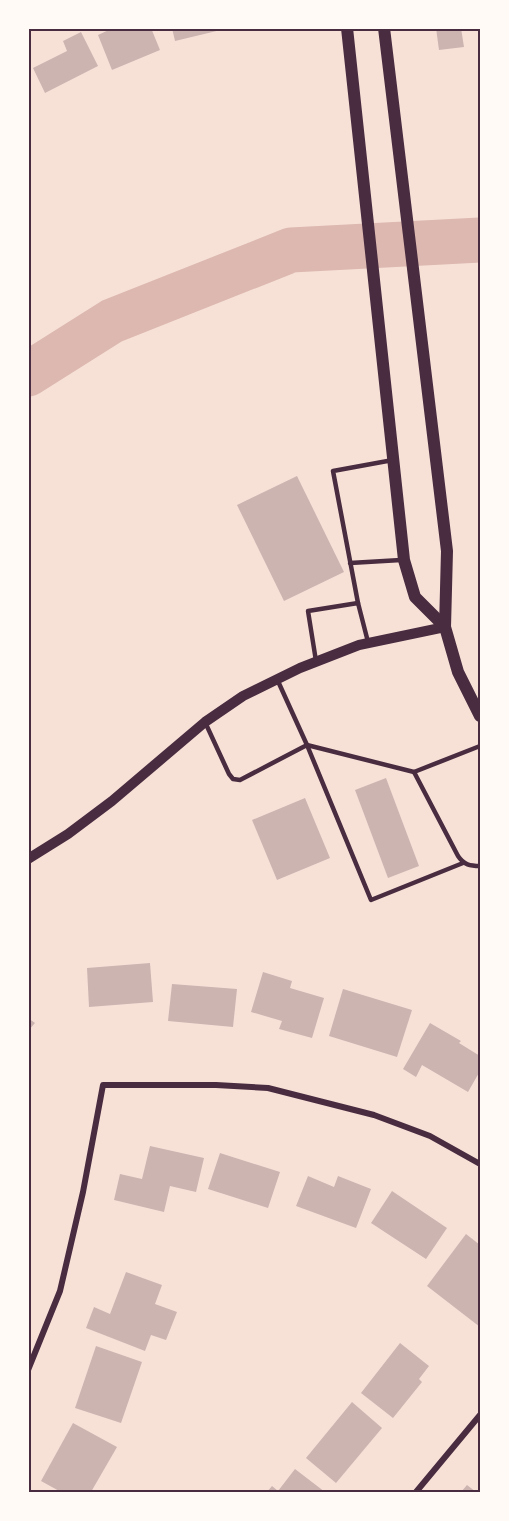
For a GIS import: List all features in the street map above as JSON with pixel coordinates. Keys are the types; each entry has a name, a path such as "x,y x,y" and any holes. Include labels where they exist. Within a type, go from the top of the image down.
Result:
{"main road":[{"path":"347,28 404,560 415,597 445,627"},
{"path":"384,28 447,551 445,627 459,672 480,716"}],"street":[{"path":"28,859 68,834 206,722 243,696 316,662 368,643 445,627"},
{"path":"28,1370 60,1291 104,1085 216,1085 268,1088 374,1115 430,1136 480,1164"},
{"path":"416,1492 480,1415"}],"lane":[{"path":"368,643 358,603 333,471 393,460"},
{"path":"350,563 404,560"},
{"path":"316,662 308,611 358,603"},
{"path":"277,679 371,900 463,863"},
{"path":"206,722 229,774 233,779 240,780 307,745 414,772 480,746"},
{"path":"414,772 463,863 480,866"}],"building":[{"path":"113,28 151,28 160,50 112,70 98,35"},
{"path":"172,28 225,28 225,29 175,41"},
{"path":"436,28 461,28 464,47 439,50"},
{"path":"81,32 98,66 45,93 33,68 67,51 63,41"},
{"path":"297,476 344,572 284,601 237,505"},
{"path":"386,778 419,866 388,878 355,790"},
{"path":"305,798 330,858 277,880 252,820"},
{"path":"150,963 153,1002 89,1007 87,968"},
{"path":"263,972 292,981 290,988 324,998 312,1038 279,1029 282,1021 251,1012"},
{"path":"172,984 237,989 233,1027 168,1021"},
{"path":"343,989 412,1010 397,1057 329,1036"},
{"path":"28,1018 35,1023 28,1031"},
{"path":"430,1023 461,1041 459,1043 480,1056 480,1071 468,1092 422,1065 416,1077 403,1069"},
{"path":"150,1146 204,1158 196,1192 170,1186 164,1212 114,1200 120,1174 142,1179"},
{"path":"220,1153 280,1172 268,1208 208,1189"},
{"path":"308,1176 334,1187 338,1176 371,1189 356,1228 296,1206"},
{"path":"392,1191 447,1228 426,1259 371,1223"},
{"path":"466,1234 480,1245 480,1327 427,1286"},
{"path":"126,1272 162,1285 155,1304 177,1312 166,1340 151,1335 145,1351 86,1328 94,1307 110,1314"},
{"path":"400,1343 429,1366 419,1379 422,1382 393,1418 361,1393"},
{"path":"96,1346 142,1362 121,1423 75,1408"},
{"path":"352,1402 382,1428 336,1483 306,1458"},
{"path":"73,1423 117,1447 91,1492 61,1492 41,1481"},
{"path":"295,1469 325,1492 267,1492 272,1486 278,1491"},
{"path":"467,1485 476,1492 461,1492"}],"waterway":[{"path":"28,374 112,321 291,250 480,240"}]}
